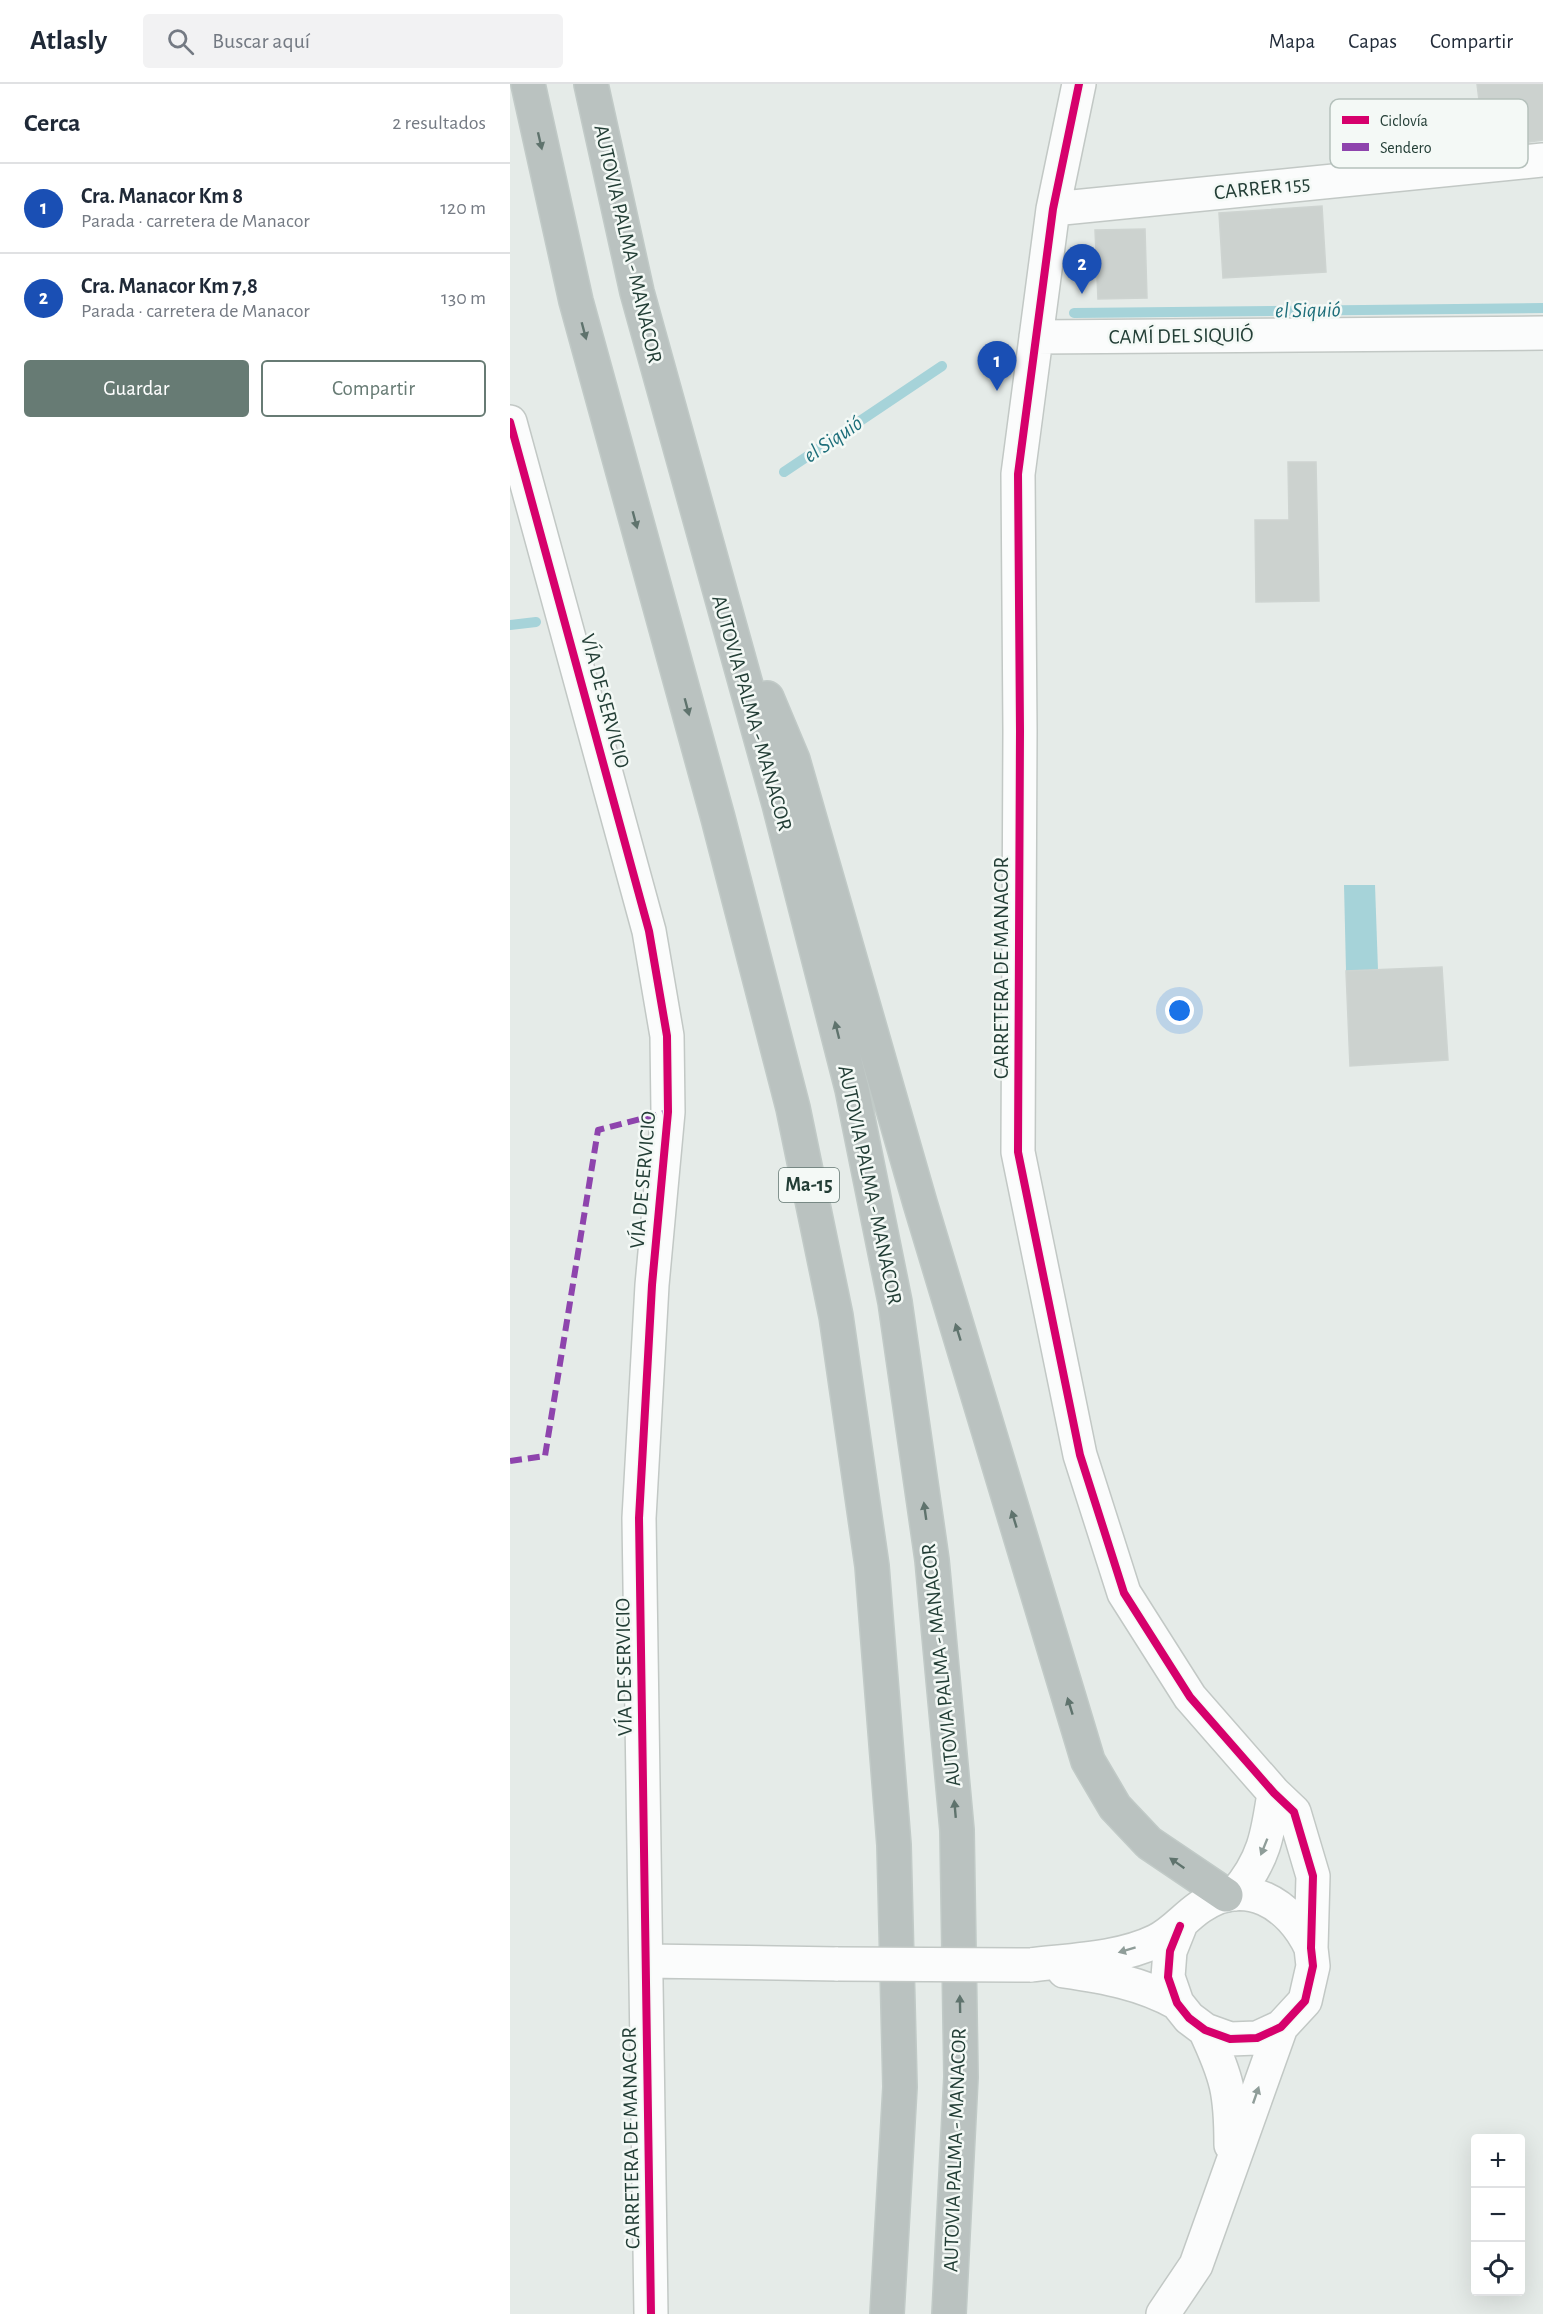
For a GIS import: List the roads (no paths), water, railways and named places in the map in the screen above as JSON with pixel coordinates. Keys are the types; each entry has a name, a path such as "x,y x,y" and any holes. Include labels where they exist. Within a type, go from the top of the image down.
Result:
{"highway":[{"name":"Ma-15","path":"528,84 576,301 718,818 793,1108 836,1316 872,1566 894,1845 900,2087 887,2314"},
{"name":"AUTOVIA PALMA - MANACOR","path":"591,84 637,292 715,580 779,804 852,1089 895,1302 932,1560 957,1841 961,2077 948,2314"},
{"path":"715,580 793,760 920,1203 1088,1761 1115,1807 1149,1843 1230,1895"}],"street":[{"name":"CARRETERA DE MANACOR","path":"1079,84 1053,209 1018,474 1020,731 1018,1152 1080,1455 1124,1593 1190,1697 1274,1793 1294,1812 1313,1876 1311,1948"},
{"name":"CARRER 155","path":"1528,162 1543,160"},
{"name":"CARRER 155","path":"1053,209 1463,168"},
{"name":"CAMÍ DEL SIQUIÓ","path":"1036,337 1543,333"},
{"name":"VÍA DE SERVICIO","path":"510,422 649,931 667,1036 668,1112 652,1285 639,1518 647,1961"},
{"path":"647,1961 1030,1965 1119,1953 1156,1941 1180,1926 1200,1906 1230,1895 1250,1877 1267,1842 1274,1793"},
{"path":"1180,1926 1170,1951 1168,1977 1178,2003 1189,2018 1205,2030 1230,2039 1257,2038 1281,2027 1305,2001 1313,1966 1311,1948 1303,1930 1290,1914 1274,1902 1255,1896 1230,1895"},
{"name":"CARRETERA DE MANACOR","path":"647,1961 651,2314"},
{"path":"1030,1965 1116,1979 1152,1989 1178,2003"},
{"path":"1163,2314 1196,2265 1281,2027"},
{"path":"1205,2030 1222,2066 1231,2098 1230,2170"}],"water":[{"path":"1344,885 1375,885 1378,970 1346,971"}],"waterway":[{"name":"el Siquió","path":"1074,313 1543,308"},
{"name":"el Siquió","path":"784,472 942,366"},
{"name":"el Siquió","path":"510,625 536,622"}],"place":[{"name":"Cra. Manacor Km 7,8","path":"1082,294"},
{"name":"Cra. Manacor Km 8","path":"997,391"}]}
